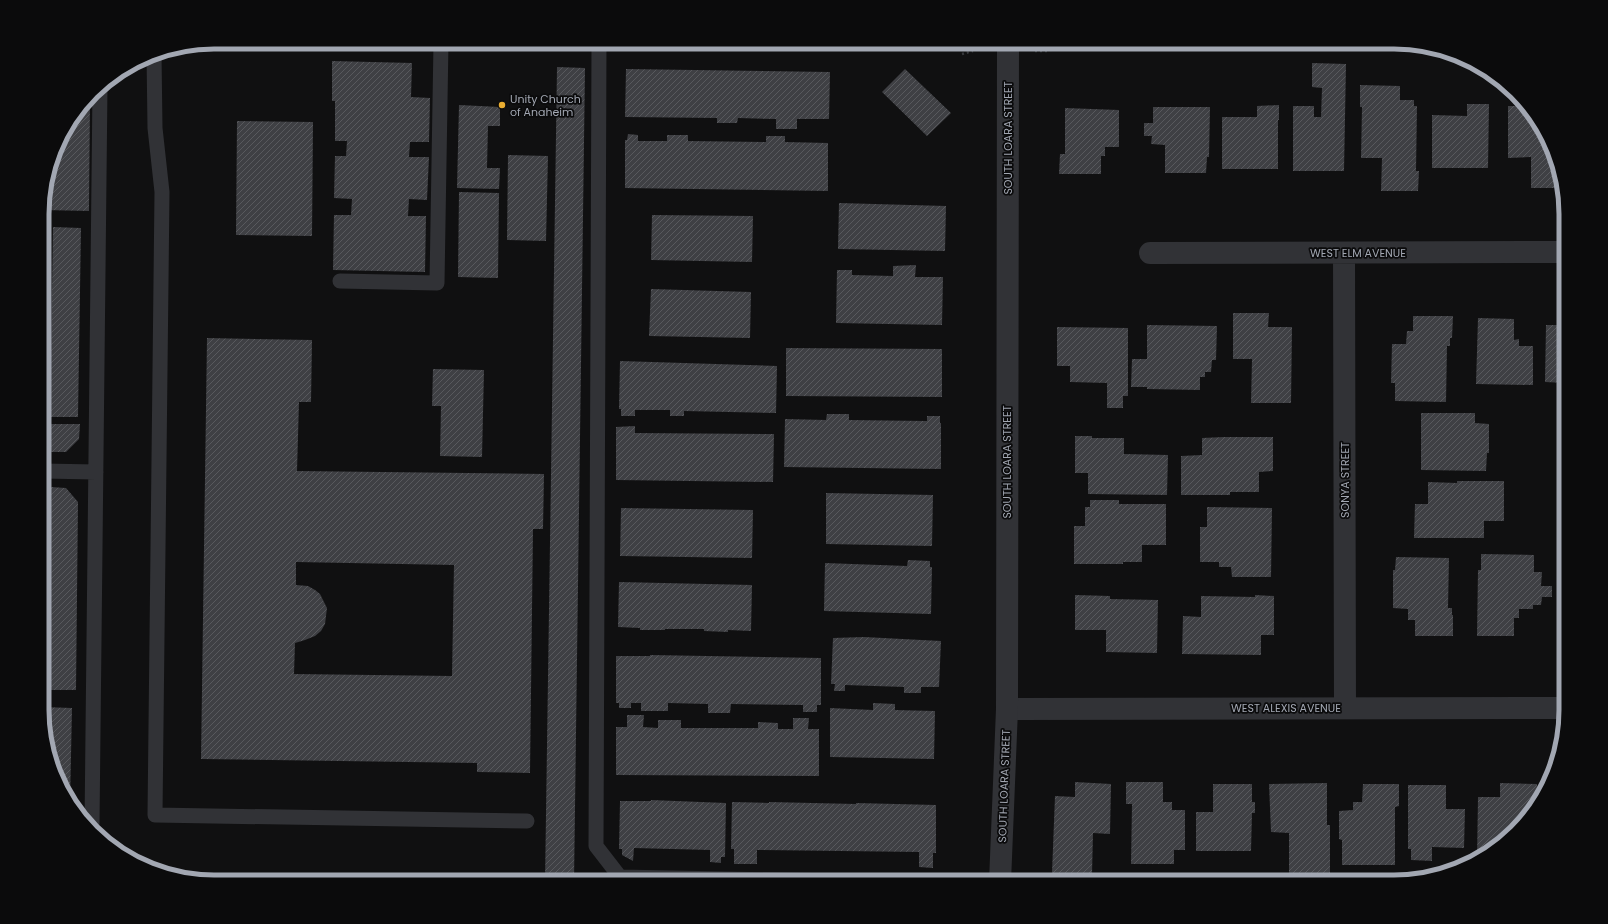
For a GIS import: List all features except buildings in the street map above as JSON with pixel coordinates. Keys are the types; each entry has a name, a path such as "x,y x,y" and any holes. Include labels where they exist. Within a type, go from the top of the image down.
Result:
{"street":[{"name":"SOUTH LOARA STREET","path":"1000,875 1007,709 1008,49"},
{"name":"WEST ELM AVENUE","path":"1150,253 1559,252"},
{"name":"SONYA STREET","path":"1344,253 1345,708"},
{"name":"WEST ALEXIS AVENUE","path":"1007,709 1559,708"}],"lane":[{"path":"340,281 437,283 441,49"},
{"path":"599,49 596,846 618,875"},
{"path":"154,61 155,128 162,192 155,815 527,821"},
{"path":"92,821 100,94"},
{"path":"49,471 96,472"}],"path":[{"path":"1035,51 1050,51 1050,49"},
{"path":"962,54 972,51"}],"place":[{"name":"Unity Church of Anaheim","path":"502,105"}]}
